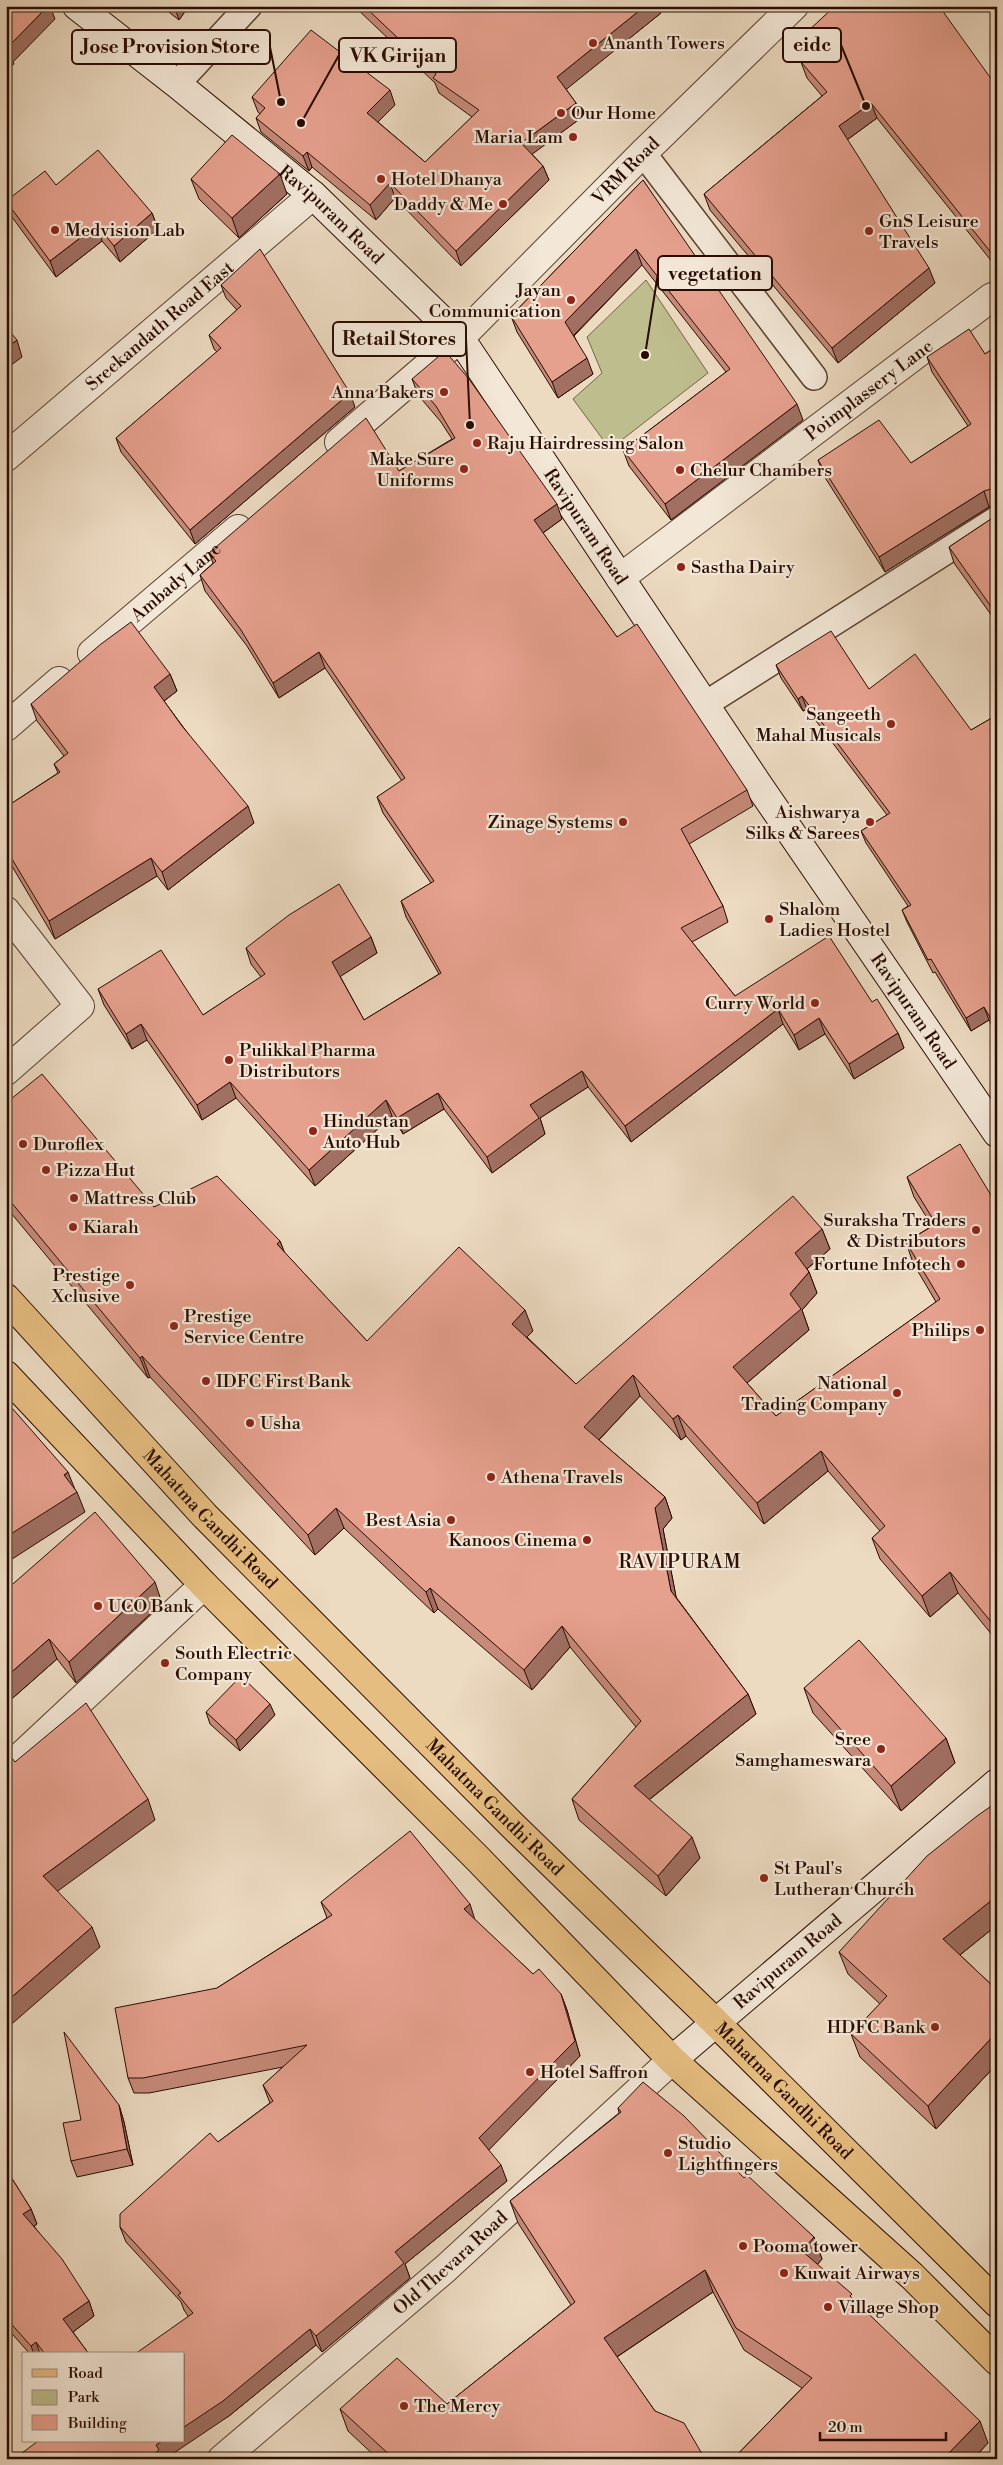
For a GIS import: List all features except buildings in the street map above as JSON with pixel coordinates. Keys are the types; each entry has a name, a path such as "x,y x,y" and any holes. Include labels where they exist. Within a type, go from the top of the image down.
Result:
{"main road":[{"name":"Mahatma Gandhi Road","path":"6,1298 205,1516 511,1824 715,2022 997,2303"},
{"path":"6,1375 204,1585 478,1859 672,2060 912,2276 997,2361"}],"street":[{"name":"Ravipuram Road","path":"77,6 177,84 313,195 460,338 704,705 997,1133"},
{"name":"VRM Road","path":"460,338 643,153 794,6"},
{"name":"Sreekandath Road East","path":"6,457 313,195"},
{"name":"Poimplassery Lane","path":"620,578 992,297 997,303"},
{"path":"316,461 460,338"},
{"name":"Ambady Lane","path":"6,727 256,513"},
{"path":"6,911 80,1006 6,1071"},
{"path":"6,1770 204,1585"},
{"name":"Ravipuram Road","path":"672,2060 997,1783"},
{"name":"Old Thevara Road","path":"222,2459 445,2270 672,2060"}],"lane":[{"path":"177,84 249,6"},
{"path":"643,153 814,378"},
{"path":"704,705 997,519"}],"green space":[{"path":"646,280 708,373 610,449 573,399 602,373 587,337"}],"place":[{"name":"Ananth Towers","path":"593,43"},
{"name":"Jose Provision Store","path":"281,102"},
{"name":"eidc","path":"866,106"},
{"name":"Our Home","path":"561,113"},
{"name":"VK Girijan","path":"301,123"},
{"name":"Maria Lam","path":"573,137"},
{"name":"Hotel Dhanya","path":"381,179"},
{"name":"Daddy & Me","path":"503,204"},
{"name":"Medvision Lab","path":"55,230"},
{"name":"GnS Leisure Travels","path":"869,231"},
{"name":"Jayan Communication","path":"571,300"},
{"name":"vegetation","path":"645,355"},
{"name":"Anna Bakers","path":"444,392"},
{"name":"Retail Stores","path":"470,425"},
{"name":"Raju Hairdressing Salon","path":"477,443"},
{"name":"Make Sure Uniforms","path":"464,469"},
{"name":"Chelur Chambers","path":"680,470"},
{"name":"Sastha Dairy","path":"681,567"},
{"name":"Sangeeth Mahal Musicals","path":"891,724"},
{"name":"Zinage Systems","path":"623,822"},
{"name":"Aishwarya Silks & Sarees","path":"870,822"},
{"name":"Shalom Ladies Hostel","path":"769,919"},
{"name":"Curry World","path":"815,1003"},
{"name":"Pulikkal Pharma Distributors","path":"229,1060"},
{"name":"Hindustan Auto Hub","path":"313,1131"},
{"name":"Duroflex","path":"23,1144"},
{"name":"Pizza Hut","path":"46,1170"},
{"name":"Mattress Club","path":"74,1198"},
{"name":"Kiarah","path":"73,1227"},
{"name":"Suraksha Traders & Distributors","path":"976,1230"},
{"name":"Fortune Infotech","path":"961,1264"},
{"name":"Prestige Xclusive","path":"130,1285"},
{"name":"Prestige Service Centre","path":"174,1326"},
{"name":"Philips","path":"980,1330"},
{"name":"IDFC First Bank","path":"206,1381"},
{"name":"National Trading Company","path":"897,1393"},
{"name":"Usha","path":"250,1423"},
{"name":"Athena Travels","path":"491,1477"},
{"name":"Best Asia","path":"451,1520"},
{"name":"Kanoos Cinema","path":"587,1540"},
{"name":"UCO Bank","path":"98,1606"},
{"name":"South Electric Company","path":"165,1663"},
{"name":"Sree Samghameswara","path":"881,1749"},
{"name":"St Paul's Lutheran Church","path":"764,1878"},
{"name":"HDFC Bank","path":"935,2027"},
{"name":"Hotel Saffron","path":"530,2072"},
{"name":"Studio Lightfingers","path":"668,2153"},
{"name":"Pooma tower","path":"743,2246"},
{"name":"Kuwait Airways","path":"784,2273"},
{"name":"Village Shop","path":"828,2307"},
{"name":"The Mercy","path":"404,2406"}],"district":[{"name":"RAVIPURAM","path":"680,1561"}]}
